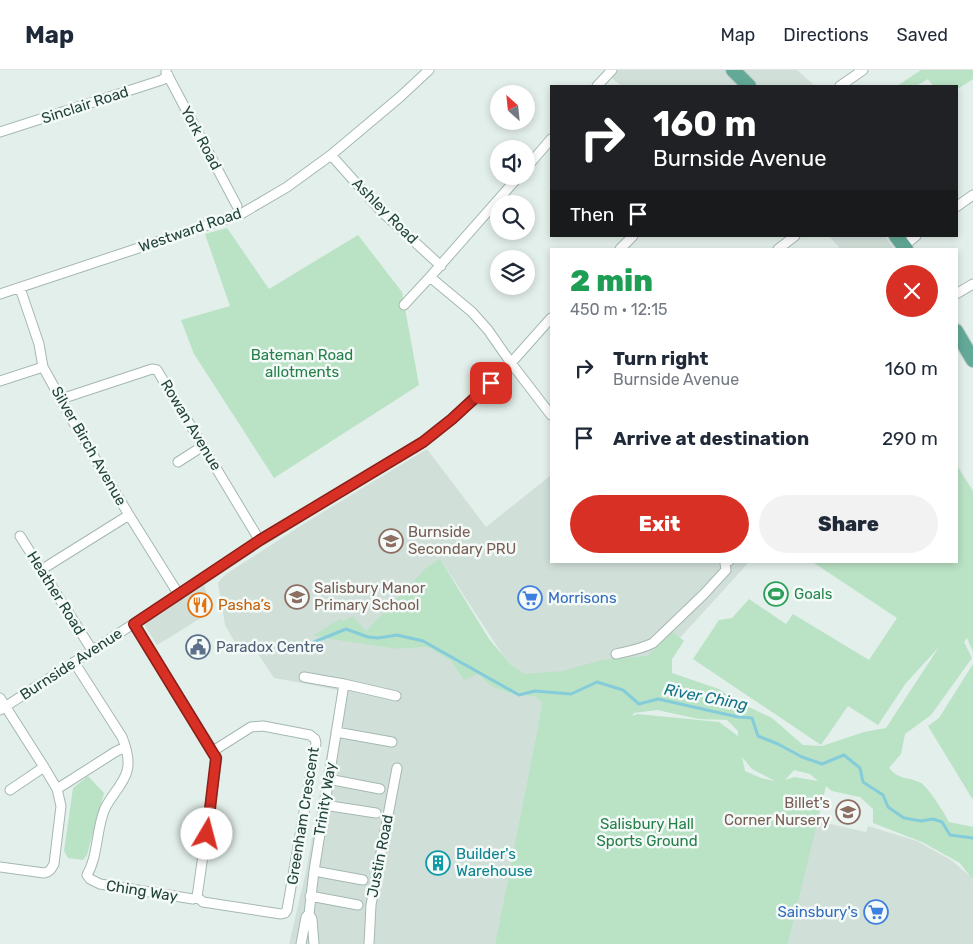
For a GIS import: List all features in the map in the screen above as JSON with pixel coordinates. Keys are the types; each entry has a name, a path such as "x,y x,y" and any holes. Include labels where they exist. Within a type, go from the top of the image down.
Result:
{"main road":[{"path":"732,70 749,85"},
{"path":"958,334 973,360"}],"street":[{"name":"Westward Road","path":"0,294 241,214 287,187 331,155 429,70"},
{"path":"598,85 612,70"},
{"path":"841,85 863,70"},
{"name":"Sinclair Road","path":"0,132 162,80 167,72"},
{"name":"York Road","path":"167,72 237,206"},
{"path":"535,158 550,140"},
{"name":"Ashley Road","path":"331,155 382,212 440,266"},
{"path":"404,305 511,185"},
{"path":"958,206 973,195"},
{"path":"621,248 632,237"},
{"path":"779,248 794,237"},
{"path":"902,244 914,237"},
{"path":"430,277 472,312 491,333 511,363 550,414"},
{"path":"958,293 973,284"},
{"name":"Silver Birch Avenue","path":"20,288 39,344 43,367 75,425 179,594"},
{"name":"Burnside Avenue","path":"3,709 260,540 423,442 474,399 511,363 550,319"},
{"path":"0,381 43,367"},
{"name":"Rowan Avenue","path":"61,399 152,369 157,370 260,540"},
{"path":"178,462 203,446"},
{"path":"41,570 129,515"},
{"name":"Heather Road","path":"20,536 92,650"},
{"path":"616,654 646,647 653,643 726,570 725,563"},
{"name":"Ching Way","path":"126,748 127,773 103,812 92,866 87,875 90,879 100,884 193,899 197,897 217,762 213,751 134,624"},
{"path":"57,789 115,752 126,748 122,737 74,662"},
{"path":"304,677 396,696"},
{"name":"Trinity Way","path":"302,944 306,917 309,914 310,896 344,684"},
{"path":"0,698 3,709 57,789 61,806 54,864 51,870 44,873 0,867"},
{"name":"Greenham Crescent","path":"197,897 203,902 281,914 285,913 316,743 315,739 310,735 257,726 251,727 213,751"},
{"path":"336,732 392,742"},
{"path":"10,790 44,768"},
{"name":"Justin Road","path":"369,944 371,905 397,768"},
{"path":"328,780 380,788"},
{"path":"324,805 376,813"},
{"path":"314,871 363,880"},
{"path":"310,896 358,905"},
{"name":"Trinity Way","path":"309,914 312,919 314,944"}],"shaded area":[{"path":"615,70 797,70 814,85 621,85 610,77"},
{"path":"830,237 886,237 893,248 838,248"},
{"path":"427,449 486,527 550,476 550,563 748,563 647,674 524,676 506,660 440,559 366,631 343,621 341,618 332,624 398,649 427,647 451,661 464,679 478,674 490,686 509,693 536,697 542,702 495,944 289,944 306,872 338,690 274,678 254,648 242,655 225,625 218,583 226,574 305,523"},
{"path":"203,579 211,612 157,645 142,621"},
{"path":"817,821 866,832 868,826 917,841 951,860 971,877 973,882 973,944 788,944"}],"green space":[{"path":"921,70 973,70 973,79 958,89 958,85 932,85 928,79 918,85 898,85"},
{"name":"Bateman Road allotments","path":"227,228 269,289 358,235 402,292 419,385 274,478 194,354 181,320 230,306 205,234"},
{"name":"Salisbury Hall Sports Ground","path":"958,467 973,491 973,652 967,638 964,642 972,658 931,715 905,734 901,754 889,768 897,775 924,785 949,822 973,827 973,880 960,863 922,842 873,823 873,809 860,797 832,791 826,786 788,944 495,944 542,702 536,697 509,693 490,686 478,674 464,680 451,661 427,647 398,649 314,635 341,618 343,621 353,616 366,631 426,568 440,559 489,639 510,664 525,674 562,671 602,660 647,656 673,632 684,641 672,659 672,673 719,689 736,701 772,718 803,745 822,746 864,732 886,728 939,647 906,683 878,725 848,706 821,745 693,659 719,620 732,618 749,599 786,624 793,614 869,660 897,618 814,563 958,563","holes":["657,710 699,719 727,720 738,731 738,736 719,722 637,714 632,716 634,713","742,757 752,769 775,781 761,778 745,771","794,770 810,774 818,781 794,777 785,780"]},
{"path":"973,664 973,800 928,726 939,718"},
{"path":"88,776 104,793 87,855 83,860 68,858 64,851 73,788"}],"waterway":[{"name":"River Ching","path":"314,642 346,629 368,637 378,638 397,635 423,641 519,695 535,691 571,694 597,682 623,690 639,704 658,699 738,717 752,718 758,736 802,757 822,764 844,755 860,768 863,782 883,795 888,807 904,818 921,821 933,819 942,822 950,835 973,838"}],"place":[{"name":"Burnside Secondary PRU","path":"391,541"},
{"name":"Goals","path":"776,594"},
{"name":"Salisbury Manor Primary School","path":"297,597"},
{"name":"Morrisons","path":"530,598"},
{"name":"Pasha’s","path":"200,605"},
{"name":"Paradox Centre","path":"198,647"},
{"name":"Billet's Corner Nursery","path":"848,812"},
{"name":"Builder's Warehouse","path":"438,863"},
{"name":"Sainsbury's","path":"876,912"}],"route":[{"path":"207,834 217,762 216,755 134,624 260,540 423,442 452,419 491,383"}]}
